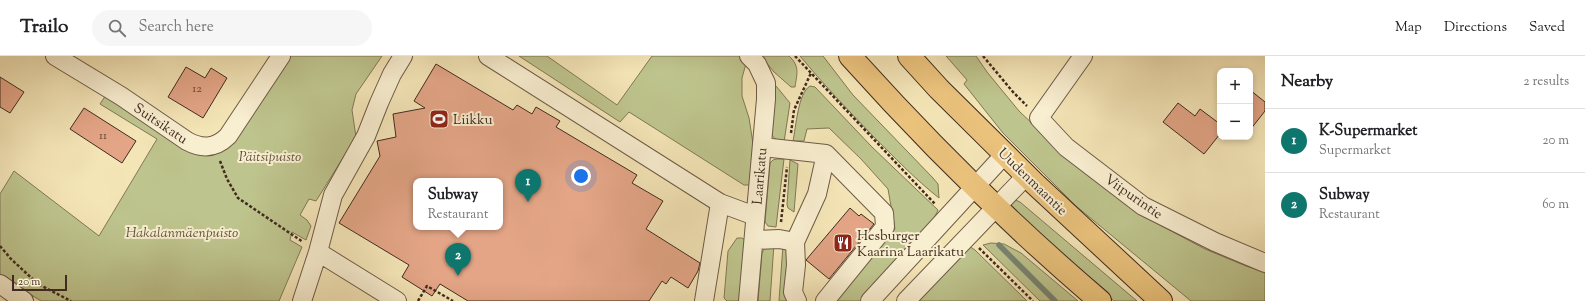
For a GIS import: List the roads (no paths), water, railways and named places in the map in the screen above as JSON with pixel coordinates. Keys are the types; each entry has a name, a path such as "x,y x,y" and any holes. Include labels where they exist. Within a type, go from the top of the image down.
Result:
{"main road":[{"path":"850,56 889,99 974,187 1051,260 1100,301"},
{"name":"Uudenmaantie","path":"909,56 1026,176 1161,301"}],"street":[{"name":"Suitsikatu","path":"55,56 121,96 187,141 196,146 205,148 214,146 228,136 280,56"},
{"path":"302,301 318,252 333,195 366,136 389,81 404,56"},
{"path":"488,56 720,203 756,216"},
{"name":"Laarikatu","path":"748,301 762,147 766,83 757,64 749,56"},
{"name":"Viipurintie","path":"1083,56 1039,118 1066,147 1143,206 1215,242 1265,263"},
{"path":"762,147 826,154 884,213 884,227 825,301"},
{"path":"787,240 817,194 826,154"},
{"path":"870,301 1005,154"},
{"path":"906,301 1026,176"},
{"path":"704,301 720,203"},
{"path":"754,240 787,240"},
{"path":"787,240 796,265 793,292 797,301"},
{"path":"318,252 396,301"},
{"path":"0,284 24,301"}],"waterway":[{"path":"999,245 1055,301"}],"place":[{"name":"Liikku","path":"439,119"},
{"name":"K-Supermarket","path":"528,202"},
{"name":"Hesburger Kaarina Laarikatu","path":"843,243"},
{"name":"Subway","path":"458,276"}],"park label":[{"name":"Päitsipuisto","path":"270,156"},
{"name":"Hakalanmäenpuisto","path":"182,232"}]}
